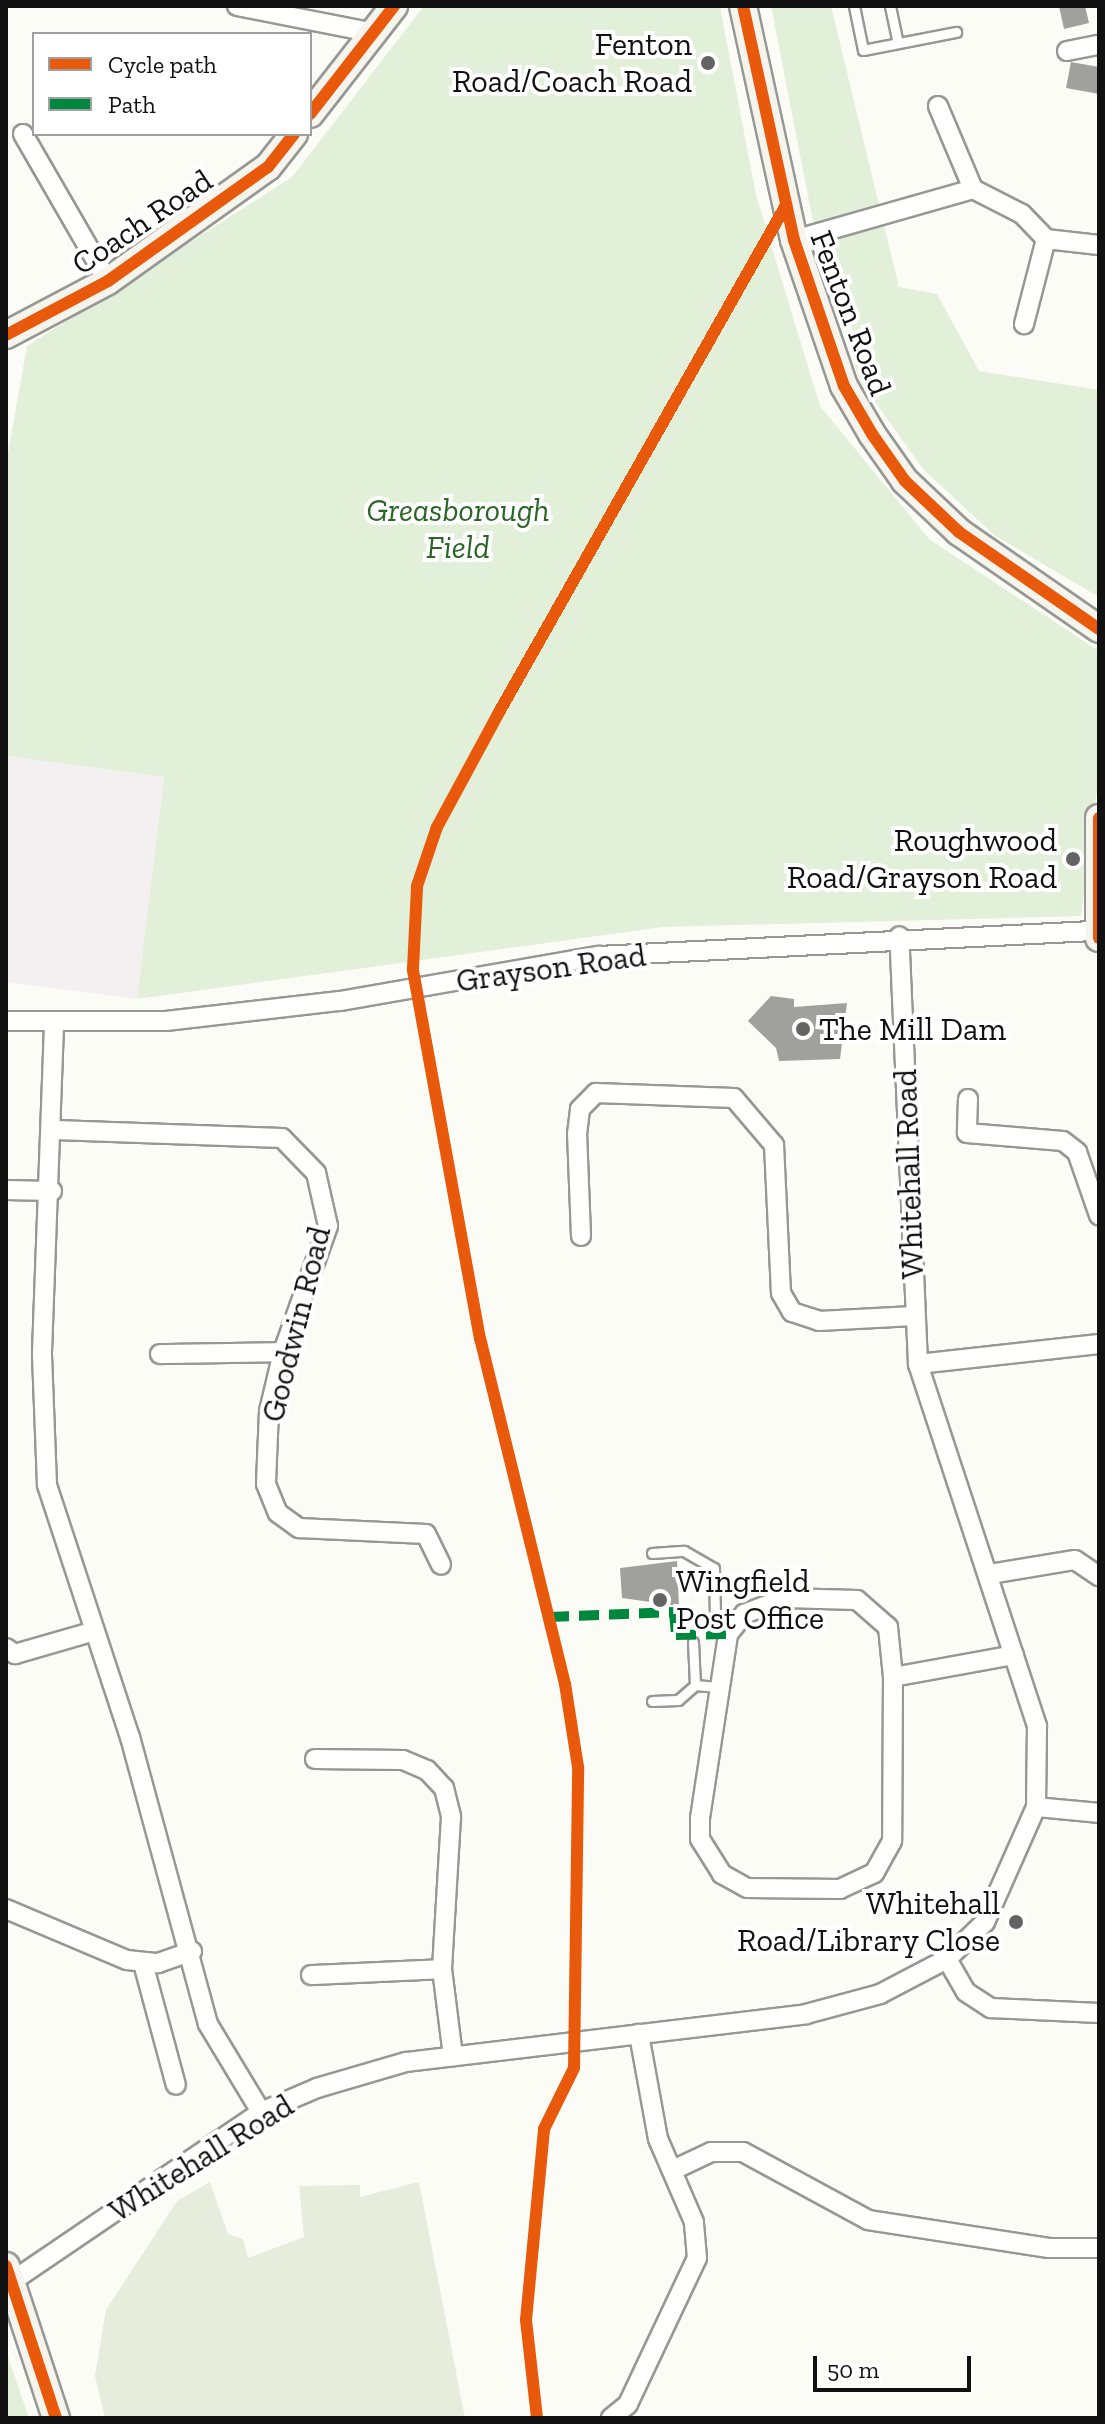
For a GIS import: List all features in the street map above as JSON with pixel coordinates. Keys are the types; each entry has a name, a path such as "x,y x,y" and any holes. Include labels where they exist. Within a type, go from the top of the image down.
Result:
{"street":[{"path":"237,6 375,33"},
{"path":"312,112 394,6"},
{"name":"Fenton Road","path":"743,6 794,240 844,386 905,481 1026,585 1099,629"},
{"path":"1067,51 1099,45"},
{"path":"938,106 956,123 973,189"},
{"path":"23,134 108,281"},
{"name":"Coach Road","path":"6,335 108,281 268,167 292,136"},
{"path":"794,240 973,189 1022,214 1046,239 1099,245"},
{"path":"1024,324 1046,239"},
{"path":"1098,935 1099,818"},
{"name":"Grayson Road","path":"6,1021 54,1025 340,1001 599,956 899,936 1098,935"},
{"name":"Whitehall Road","path":"8,2274 261,2112 363,2072 453,2056 806,2014 880,1994 947,1959 993,1909 1036,1807 1037,1726 990,1574 945,1460 918,1364 899,936"},
{"path":"54,1025 55,1130 42,1355 47,1485 192,1951 208,2024 261,2112"},
{"name":"Whitehall Road","path":"581,1236 577,1134 580,1109 596,1093 677,1091 734,1098 774,1145 781,1293 792,1312 819,1321 914,1316"},
{"name":"Whitehall Road","path":"968,1099 967,1133 1063,1141 1077,1152 1099,1215"},
{"name":"Goodwin Road","path":"55,1130 282,1138 316,1173 328,1226 283,1352 269,1411 266,1484 278,1513 315,1534 426,1534 441,1565"},
{"path":"6,1190 52,1191"},
{"path":"918,1364 1099,1344"},
{"path":"160,1354 283,1352"},
{"path":"990,1574 1075,1560 1099,1576"},
{"path":"772,1600 857,1600 888,1627 893,1677 892,1841 874,1873 840,1889 747,1888 709,1860 700,1818 718,1687 733,1626 772,1600"},
{"path":"6,1648 15,1654 91,1632"},
{"path":"893,1677 1014,1655"},
{"path":"315,1759 403,1760 427,1770 444,1788 451,1817 442,1969 453,2056"},
{"path":"1036,1807 1099,1813"},
{"path":"6,1909 143,1963 192,1951"},
{"path":"947,1959 966,1992 991,2008 1099,2013"},
{"path":"143,1963 176,2085"},
{"path":"311,1975 442,1969"},
{"path":"611,2418 628,2404 697,2258 694,2222 658,2139 639,2034"},
{"path":"673,2170 711,2152 743,2152 868,2220 1049,2248 1099,2248"},
{"path":"8,2274 56,2418"}],"lane":[{"path":"854,6 863,50 956,32"},
{"path":"890,6 898,43"},
{"path":"652,1553 684,1551 714,1568 715,1614 733,1626"},
{"path":"693,1642 695,1685"},
{"path":"652,1701 678,1700 695,1685 718,1687"}],"shaded area":[{"path":"6,756 164,777 137,999 6,982"}],"green space":[{"name":"Greasborough Field","path":"424,6 720,6 756,195 820,406 929,539 1099,651 1099,776 1081,916 663,927 137,999 164,777 6,756 6,464 27,346 292,177"},
{"path":"771,6 831,6 899,287 937,294 979,371 1099,390 1099,597 994,535 923,469 860,381 823,273"},
{"path":"210,2182 228,2234 243,2239 248,2258 304,2237 299,2186 360,2185 360,2197 419,2182 465,2418 105,2418 95,2376 106,2310 177,2201"},
{"path":"6,2351 29,2418 6,2418"}],"building":[{"path":"1059,6 1085,6 1089,23 1064,29"},
{"path":"1071,62 1099,67 1099,94 1066,88"},
{"path":"771,996 794,999 794,1007 847,1003 840,1059 779,1061 776,1048 748,1021"},
{"path":"677,1561 679,1606 622,1598 620,1568"}],"marked path":[{"path":"549,1617 674,1612 676,1635 728,1634"}],"cycle path":[{"path":"312,111 394,6"},
{"path":"743,6 794,240 844,386 905,481 959,532 1099,629"},
{"path":"6,335 108,281 268,167 292,136"},
{"path":"537,2418 526,2320 544,2129 574,2068 578,1767 565,1684 480,1339 413,969 417,886 437,827 498,714 786,205"},
{"path":"1099,818 1099,938"},
{"path":"6,2266 56,2418"}],"place":[{"name":"Fenton Road/Coach Road","path":"708,63"},
{"name":"Roughwood Road/Grayson Road","path":"1073,859"},
{"name":"The Mill Dam","path":"803,1029"},
{"name":"Wingfield Post Office","path":"660,1600"},
{"name":"Whitehall Road/Library Close","path":"1016,1922"}]}
